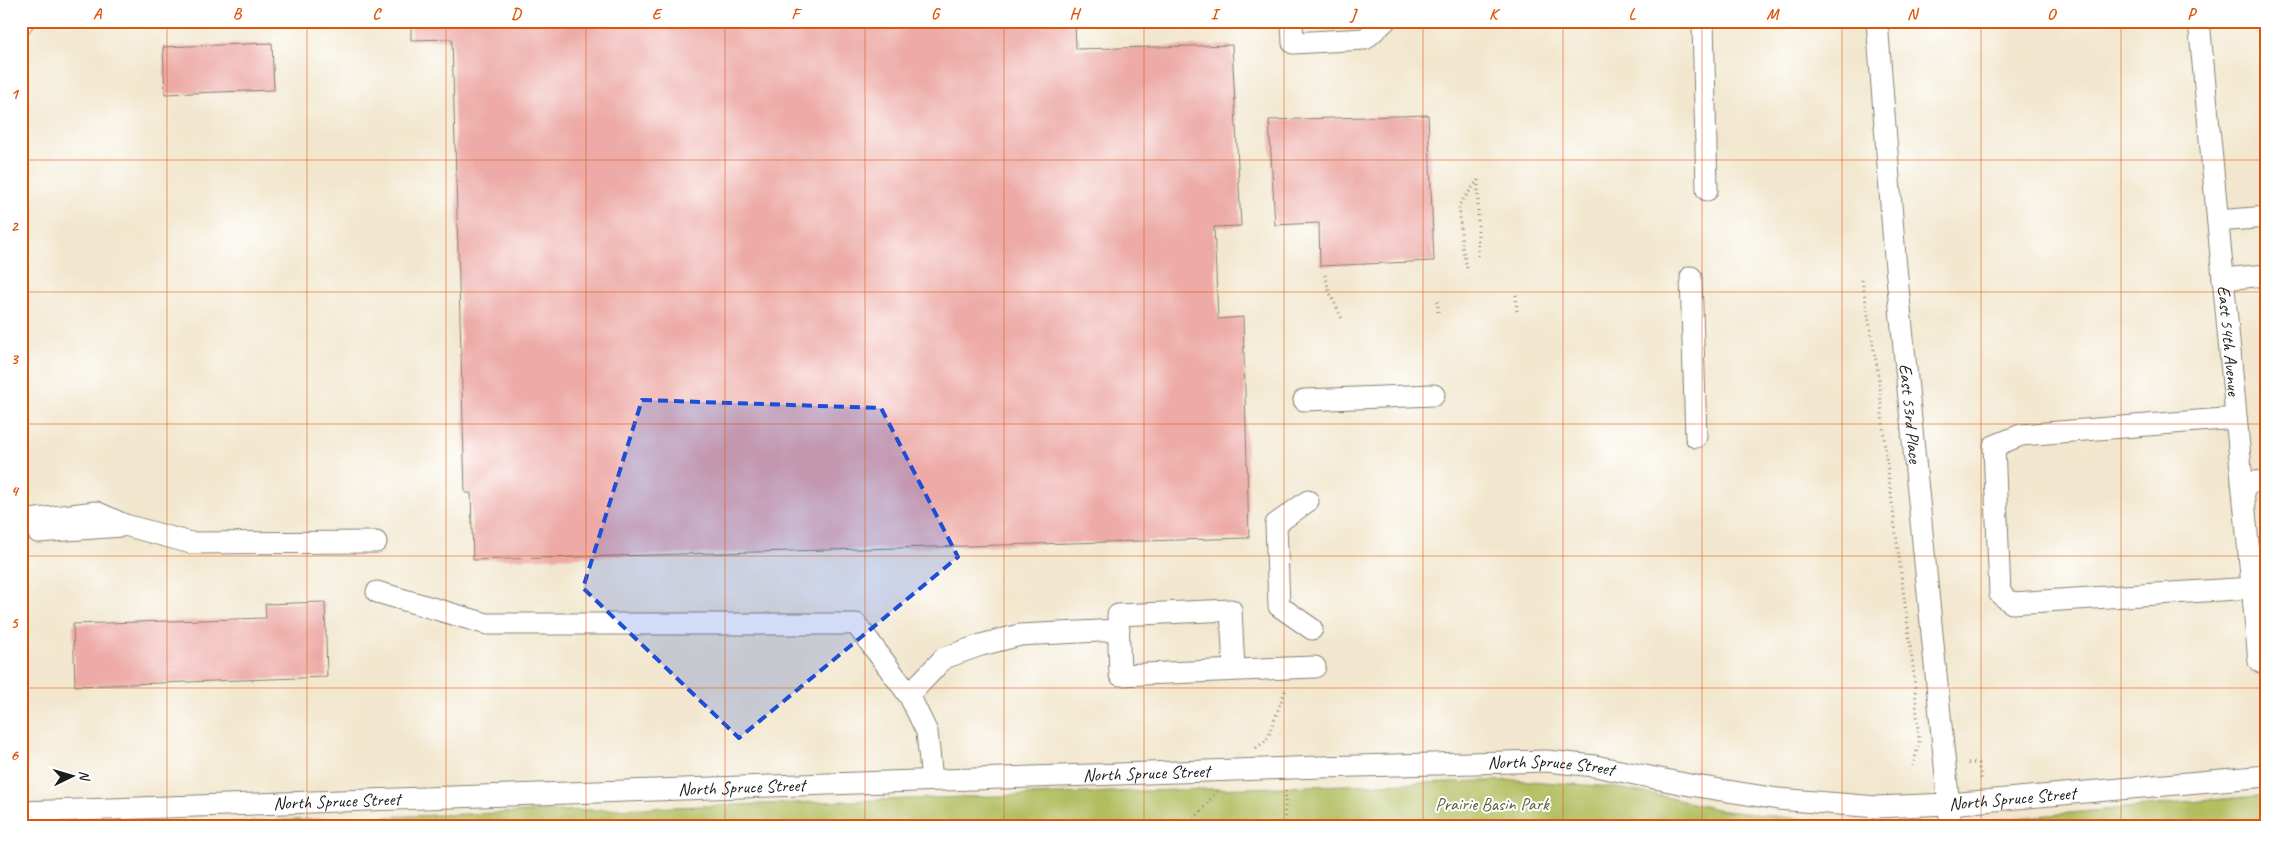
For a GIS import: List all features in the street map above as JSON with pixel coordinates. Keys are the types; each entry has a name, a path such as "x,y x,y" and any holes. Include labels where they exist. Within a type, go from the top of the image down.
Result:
{"street":[{"path":"21,25 23,21"},
{"path":"1292,21 1293,43 1365,39 1385,21"},
{"path":"1703,21 1707,190"},
{"name":"East 53rd Place","path":"1876,21 1896,267 1951,827"},
{"name":"East 54th Avenue","path":"2199,21 2242,483 2257,547 2252,588 2263,664"},
{"path":"2218,221 2267,217"},
{"path":"2223,279 2267,275"},
{"path":"1691,277 1696,437"},
{"path":"1304,400 1434,395"},
{"path":"2236,418 2020,435 1994,446 2000,594 2012,603 2252,588"},
{"path":"2242,483 2267,481"},
{"path":"1308,501 1276,524 1276,533 1279,606 1312,629"},
{"path":"21,520 96,512 124,526 191,543 376,542"},
{"path":"21,530 36,532 124,526"},
{"path":"377,592 487,624 856,624 909,695 927,732 932,780"},
{"path":"1234,670 1231,610 1118,615 1120,675 1234,670 1315,666"},
{"path":"909,695 944,658 981,645 1020,635 1119,630"},
{"name":"North Spruce Street","path":"21,812 932,780 1546,761 1595,766 1698,787 1778,799 1876,807 1949,804 2267,776"}],"path":[{"path":"1468,268 1462,246 1459,205 1478,180 1478,259"},
{"path":"1325,275 1329,291 1342,320"},
{"path":"1862,280 1879,379 1885,448 1914,675 1919,742 1913,766"},
{"path":"1516,295 1517,312"},
{"path":"1438,300 1438,315"},
{"path":"1256,748 1267,740 1287,684"},
{"path":"1968,763 1978,763 1983,786"},
{"path":"1284,827 1286,788"},
{"path":"1188,827 1218,790"}],"highlighted area":[{"path":"642,400 881,408 958,557 739,738 583,588"}],"green space":[{"name":"Prairie Basin Park","path":"1516,780 1612,787 1662,796 1725,811 1884,827 87,827 1143,791"},
{"path":"2267,795 2267,827 1975,827 1993,820"}],"building":[{"path":"411,21 1075,21 1076,49 1232,45 1241,226 1214,227 1218,319 1243,317 1249,538 473,560 471,493 465,493 452,39 411,40"},
{"path":"272,43 274,90 165,94 163,47"},
{"path":"1428,115 1434,261 1320,266 1319,223 1275,225 1269,120"},
{"path":"325,602 327,677 75,686 73,624 266,618 265,604"}]}
